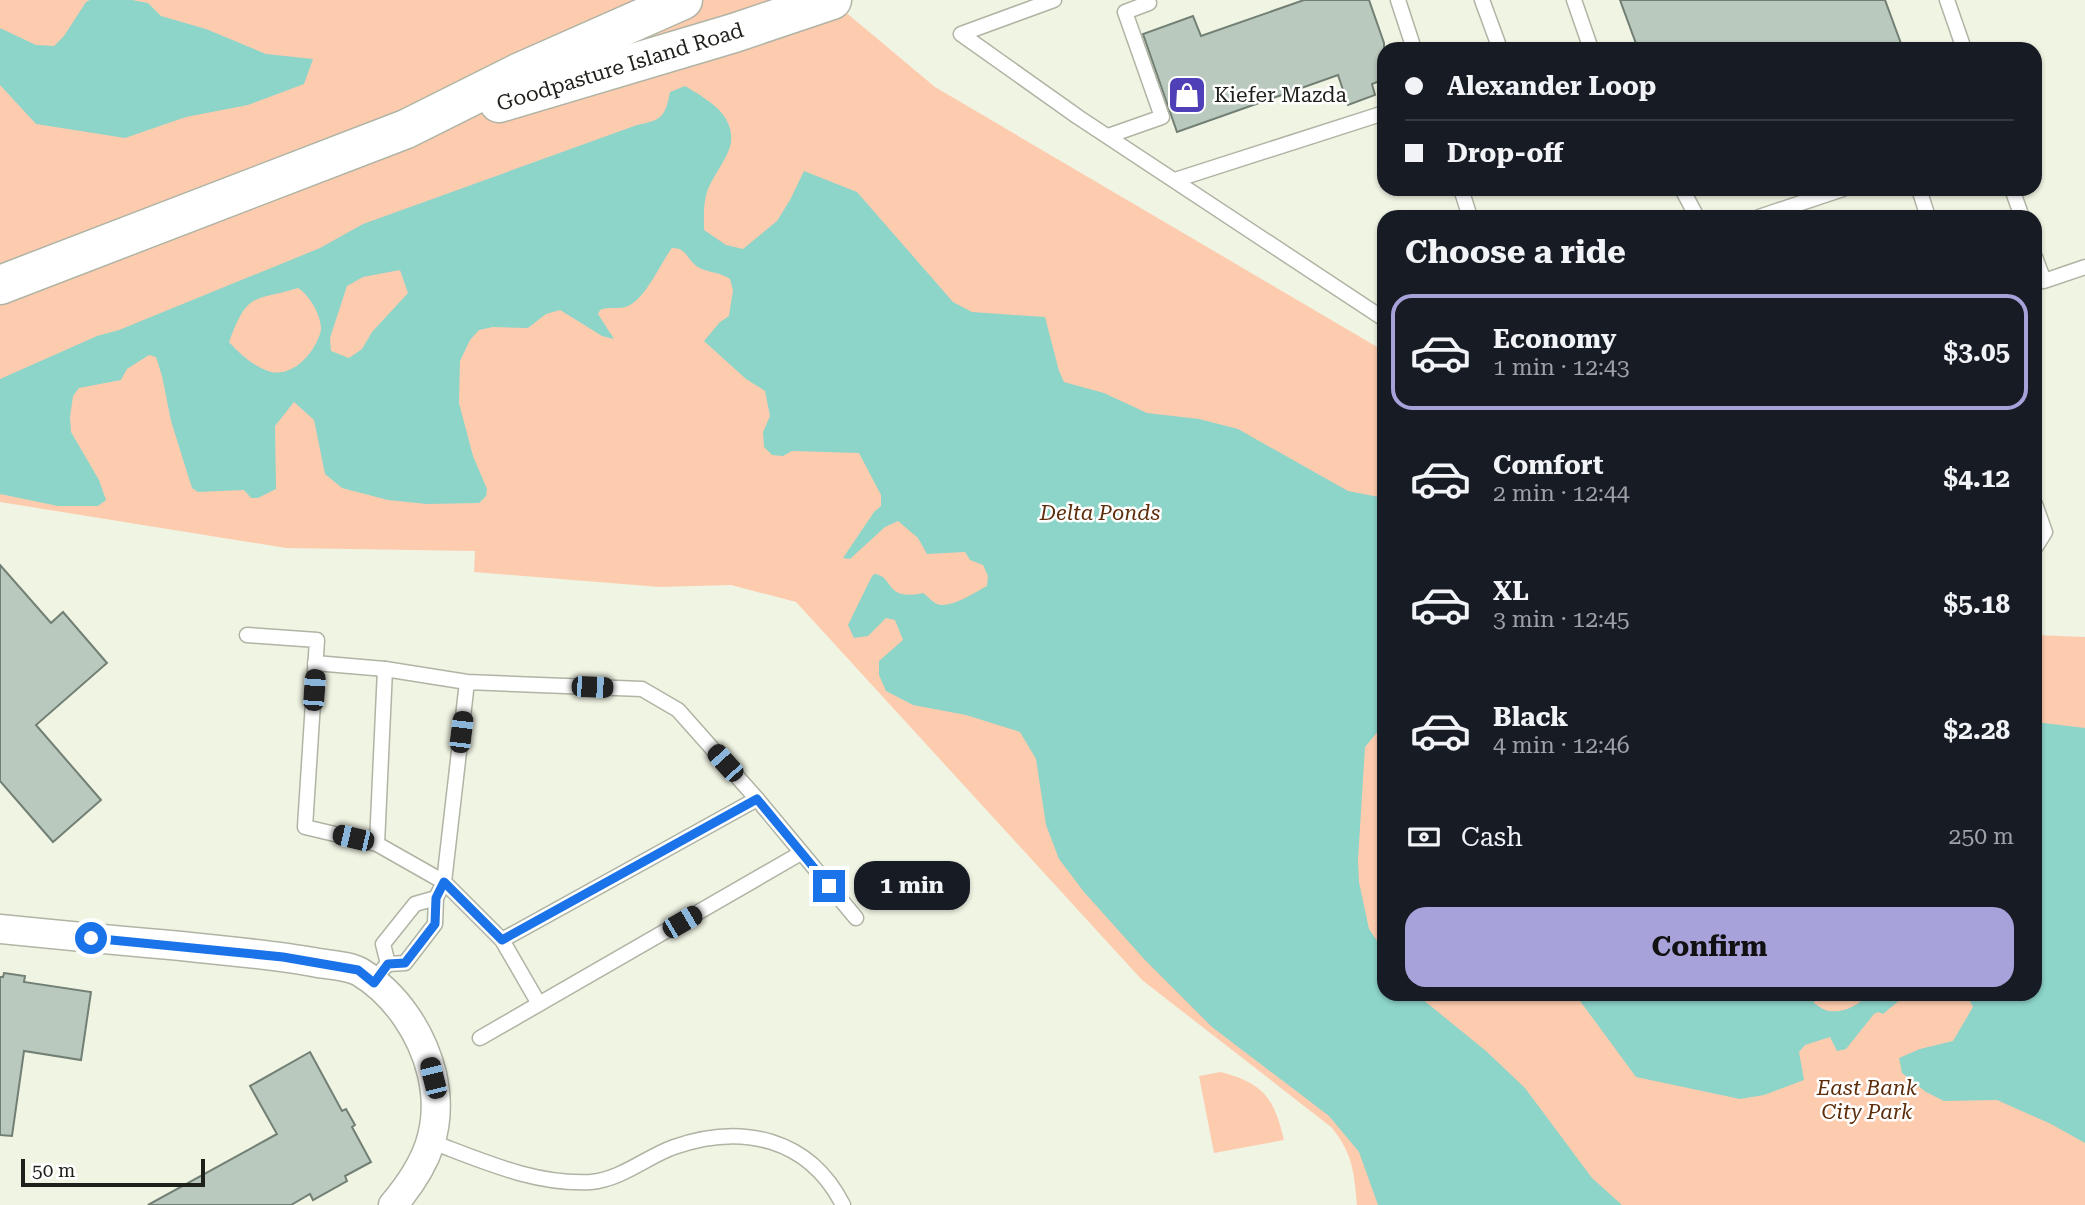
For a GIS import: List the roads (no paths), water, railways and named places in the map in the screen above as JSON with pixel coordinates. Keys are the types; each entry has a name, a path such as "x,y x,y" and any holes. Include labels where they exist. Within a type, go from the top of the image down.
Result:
{"main road":[{"name":"Goodpasture Island Road","path":"0,285 406,129 518,73 683,0"},
{"name":"Goodpasture Island Road","path":"406,129 527,96 832,0"}],"street":[{"path":"0,929 283,957 381,973 389,996 414,1027 426,1051 437,1107 432,1142 411,1184 393,1205"}],"lane":[{"path":"1054,0 961,34 1108,136 1377,314"},
{"path":"1108,136 1162,117 1125,12 1149,3 1148,0"},
{"path":"1398,0 1412,42"},
{"path":"1482,0 1497,42"},
{"path":"1574,0 1589,42"},
{"path":"1947,0 1962,42"},
{"path":"1175,180 1377,115"},
{"path":"1780,210 1822,196"},
{"path":"2042,276 2044,281 2085,267"},
{"path":"247,635 317,639 305,827 377,844 444,882 502,940 539,1004"},
{"path":"316,663 385,669 467,682 642,689 678,710 757,799 856,918"},
{"path":"377,844 385,669"},
{"path":"436,898 415,904 383,944 381,973 405,963 435,924 436,898 444,882 467,682"},
{"path":"502,940 757,799"},
{"path":"480,1038 801,853"},
{"path":"432,1142 502,1168 554,1182 594,1182 633,1170 673,1147 715,1138 763,1138 788,1147 807,1160 825,1177 843,1205"}],"water":[{"path":"90,0 132,0 148,3 161,16 206,29 266,54 313,59 304,84 248,105 186,117 125,138 36,124 0,85 0,28 36,45 54,46"},
{"path":"685,86 717,108 728,123 731,132 730,148 707,192 704,216 704,230 726,245 743,249 777,221 804,171 857,192 953,302 972,312 1045,317 1064,382 1104,393 1147,413 1199,419 1238,429 1348,491 1377,497 1377,732 1365,747 1358,860 1359,882 1369,929 1377,941 1377,1001 1425,1001 1486,1051 1525,1088 1592,1178 1622,1205 1378,1205 1359,1152 1329,1116 1212,1027 1144,959 1084,892 1059,859 1046,825 1036,759 1020,732 966,715 913,705 886,691 879,675 879,661 903,640 895,620 886,618 868,636 854,638 848,625 874,574 880,575 902,594 923,593 935,603 943,605 963,599 987,586 988,576 983,565 970,560 965,552 927,554 918,538 898,521 885,527 850,559 843,558 874,512 881,506 881,495 859,453 792,451 783,456 772,455 764,447 763,432 770,416 765,391 746,379 704,341 720,322 729,316 733,290 730,279 698,267 680,249 672,248 635,302 625,307 600,310 598,314 614,339 602,336 560,310 546,314 528,328 493,327 479,330 470,340 460,361 459,403 473,456 487,489 486,496 479,503 427,504 388,500 342,488 325,474 314,420 294,402 275,426 276,489 258,498 251,498 244,490 198,492 192,488 171,421 156,357 149,355 127,369 121,380 79,388 73,396 71,432 99,480 106,500 98,506 58,506 0,494 0,379 97,336 119,330 320,248 363,224 657,119 666,107 670,92","holes":["400,270 408,293 372,332 362,349 349,358 331,351 330,338 347,286 363,277","298,288 307,296 318,316 321,329 317,342 307,357 293,368 277,373 262,369 229,342 241,314 253,301"]},
{"path":"2042,723 2085,728 2085,1143 2051,1124 1997,1100 1944,1101 1926,1092 1902,1073 1899,1058 1920,1049 1953,1041 1973,1007 1970,1001 2042,1001"},
{"path":"1580,1001 1814,1001 1826,1010 1835,1011 1846,1009 1861,1001 1899,1001 1883,1014 1874,1014 1846,1049 1837,1051 1830,1037 1805,1045 1799,1052 1804,1080 1764,1095 1740,1099 1636,1077"}],"place":[{"name":"Kiefer Mazda","path":"1187,95"}],"park label":[{"name":"Delta Ponds","path":"1100,513"},
{"name":"East Bank City Park","path":"1867,1100"}]}
